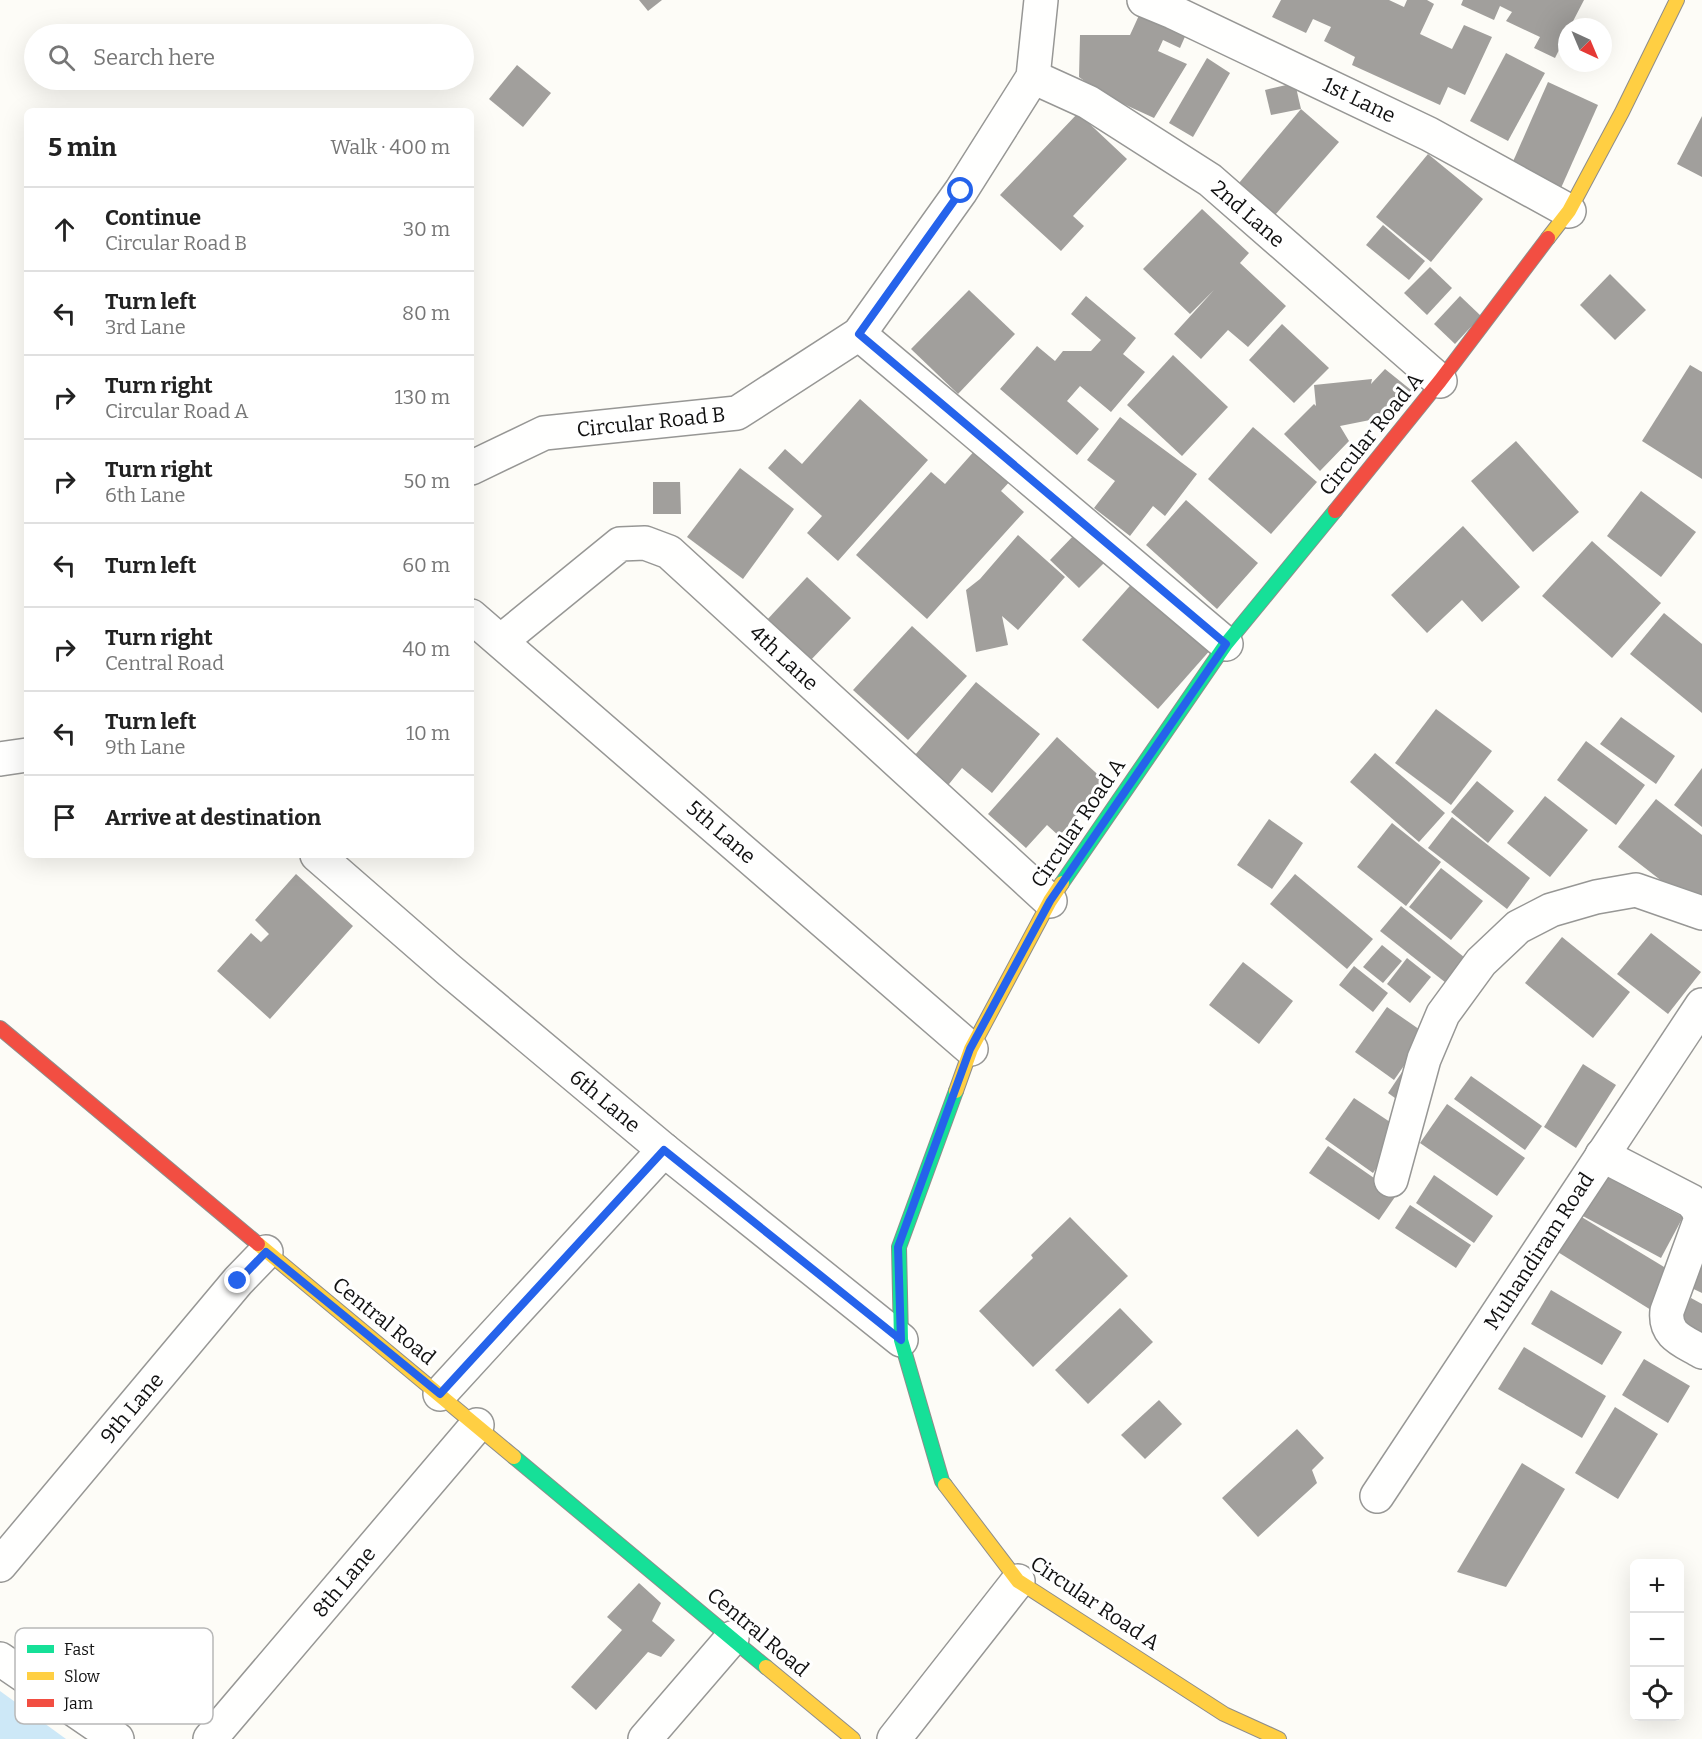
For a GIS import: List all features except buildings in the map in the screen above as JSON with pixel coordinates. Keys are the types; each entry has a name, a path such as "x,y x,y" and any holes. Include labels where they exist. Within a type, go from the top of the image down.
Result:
{"street":[{"name":"Circular Road B","path":"474,467 544,433 737,414 859,334 961,191 1033,77 1041,0"},
{"name":"1st Lane","path":"1144,0 1428,134 1569,211"},
{"name":"Circular Road A","path":"1279,1739 1224,1714 1018,1581 942,1481 901,1340 898,1247 970,1049 1050,901 1226,644 1440,381 1569,211 1622,112 1677,0"},
{"name":"2nd Lane","path":"1033,77 1088,102 1210,180 1440,381"},
{"path":"859,334 1226,644"},
{"name":"4th Lane","path":"501,641 620,544 645,543 669,552 1050,901"},
{"name":"5th Lane","path":"474,618 970,1049"},
{"path":"0,759 24,755"},
{"name":"6th Lane","path":"320,858 449,970 664,1150 901,1340"},
{"path":"1391,1180 1424,1059 1443,1014 1481,962 1518,927 1551,910 1596,897 1636,890 1702,912"},
{"name":"Muhandiram Road","path":"1377,1496 1702,1005"},
{"name":"Central Road","path":"0,1028 853,1739"},
{"path":"440,1394 664,1150"},
{"path":"1602,1155 1691,1201 1697,1208 1701,1218 1667,1311 1666,1323 1671,1332 1702,1352"},
{"name":"9th Lane","path":"0,1565 238,1281 266,1252"},
{"name":"8th Lane","path":"210,1739 477,1425"},
{"path":"894,1739 1018,1581"},
{"path":"645,1739 732,1638"},
{"path":"0,1659 15,1669"},
{"path":"95,1724 117,1739"}],"water":[{"path":"0,1691 15,1702 15,1724 45,1724 66,1739 0,1739"}],"traffic: fast":[{"path":"1062,883 1226,644 1335,511"},
{"path":"945,1485 901,1340 899,1247 956,1091"},
{"path":"514,1457 766,1667"}],"traffic: slow":[{"path":"1548,238 1569,211 1622,112 1677,0"},
{"path":"956,1091 971,1049 1050,901 1062,883"},
{"path":"258,1244 514,1457"},
{"path":"945,1485 1018,1581 1224,1714 1279,1739"},
{"path":"766,1667 853,1739"}],"traffic: jam":[{"path":"1335,511 1440,381 1548,238"},
{"path":"0,1028 258,1244"}],"route":[{"path":"238,1281 266,1252 440,1394 664,1150 901,1340 898,1247 970,1049 1050,901 1226,644 859,334 961,191"}]}
